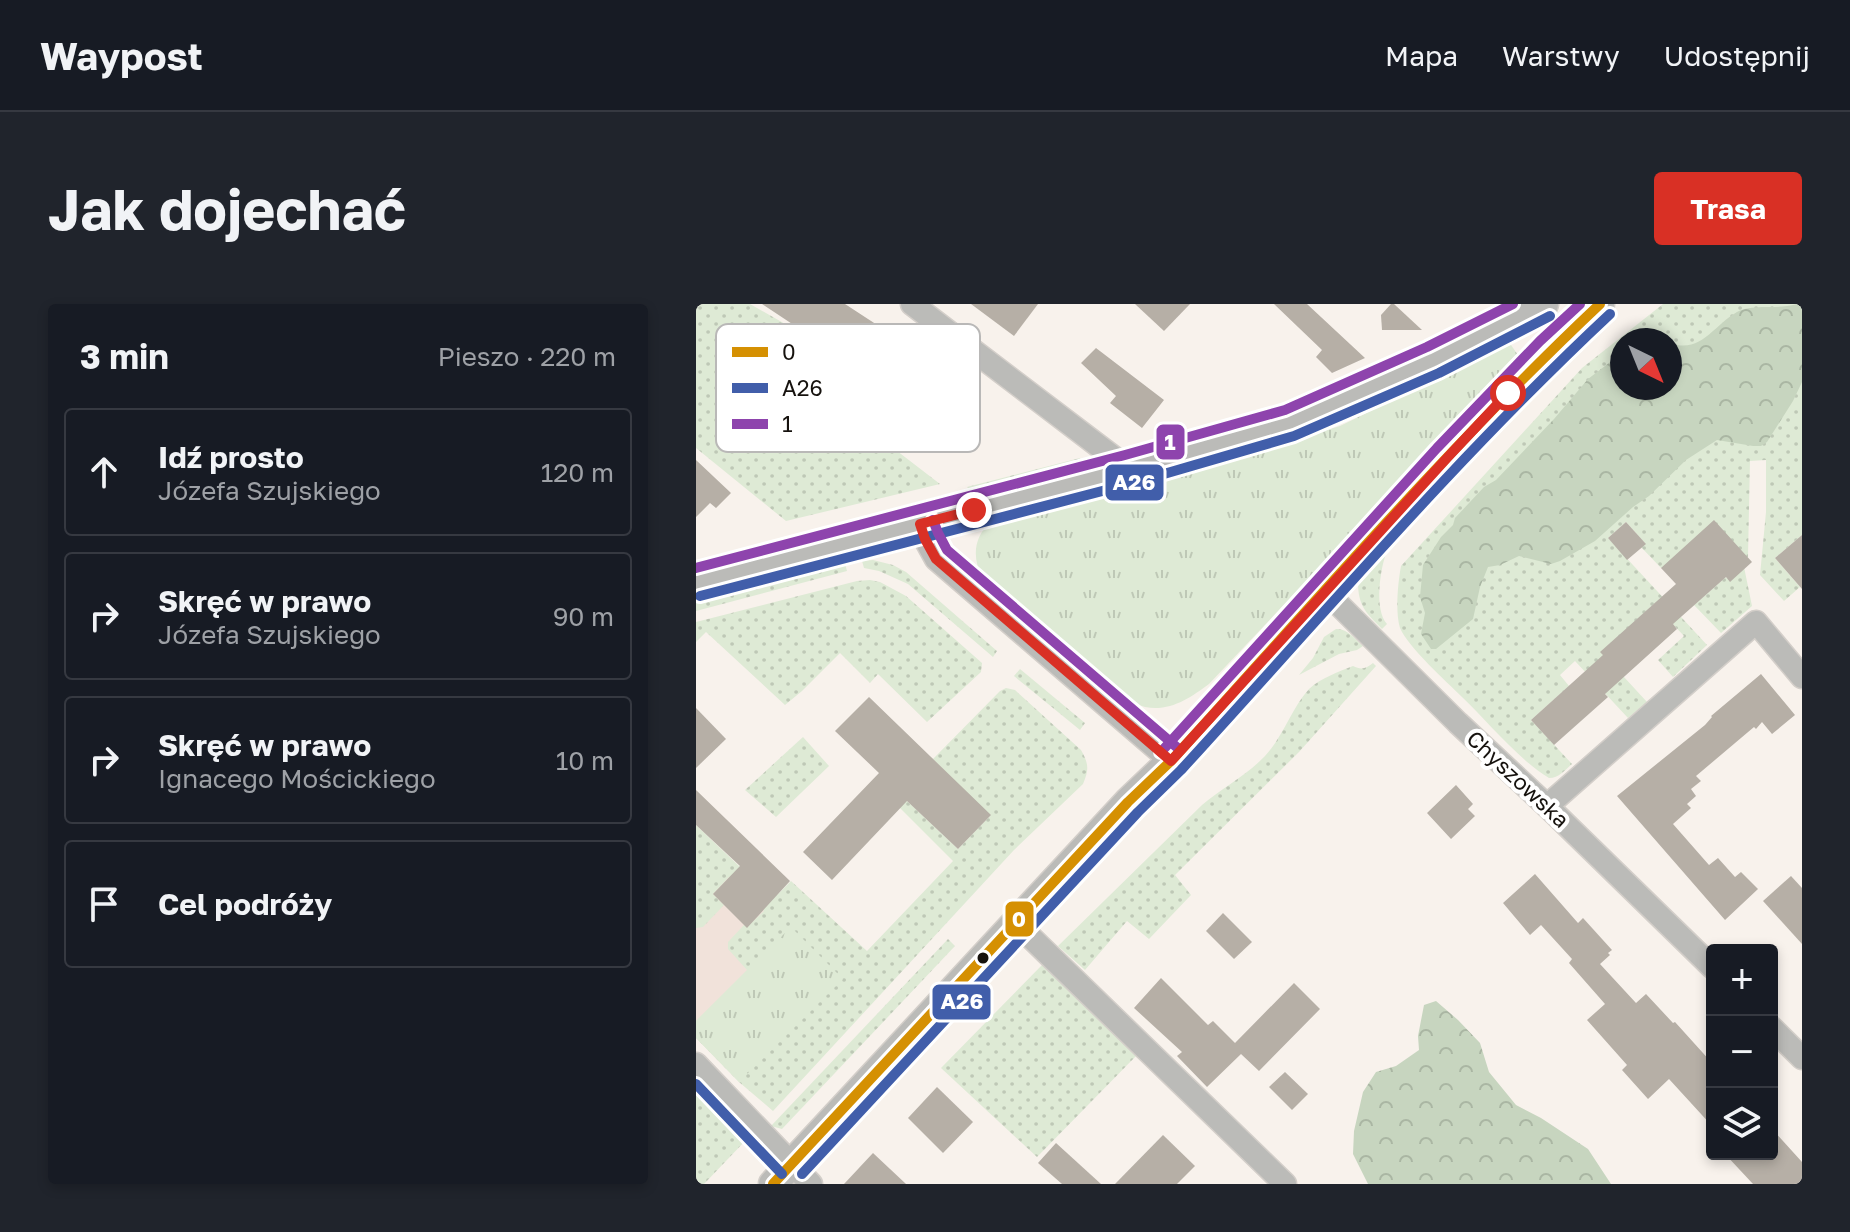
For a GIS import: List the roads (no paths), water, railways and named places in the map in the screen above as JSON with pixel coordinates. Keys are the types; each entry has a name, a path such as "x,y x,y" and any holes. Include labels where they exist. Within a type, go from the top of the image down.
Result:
{"street":[{"path":"912,304 938,324"},
{"path":"696,582 1129,469 1290,423 1433,360 1544,304"},
{"path":"696,1064 792,1177 1128,802 1171,761 1457,447 1600,304"},
{"path":"980,356 1129,469"},
{"path":"920,524 936,559 1171,761"},
{"name":"Chyszowska","path":"1325,591 1706,961"},
{"path":"1547,806 1756,622 1802,677"},
{"path":"1017,924 1285,1184"},
{"path":"1778,1034 1802,1058"}]}
